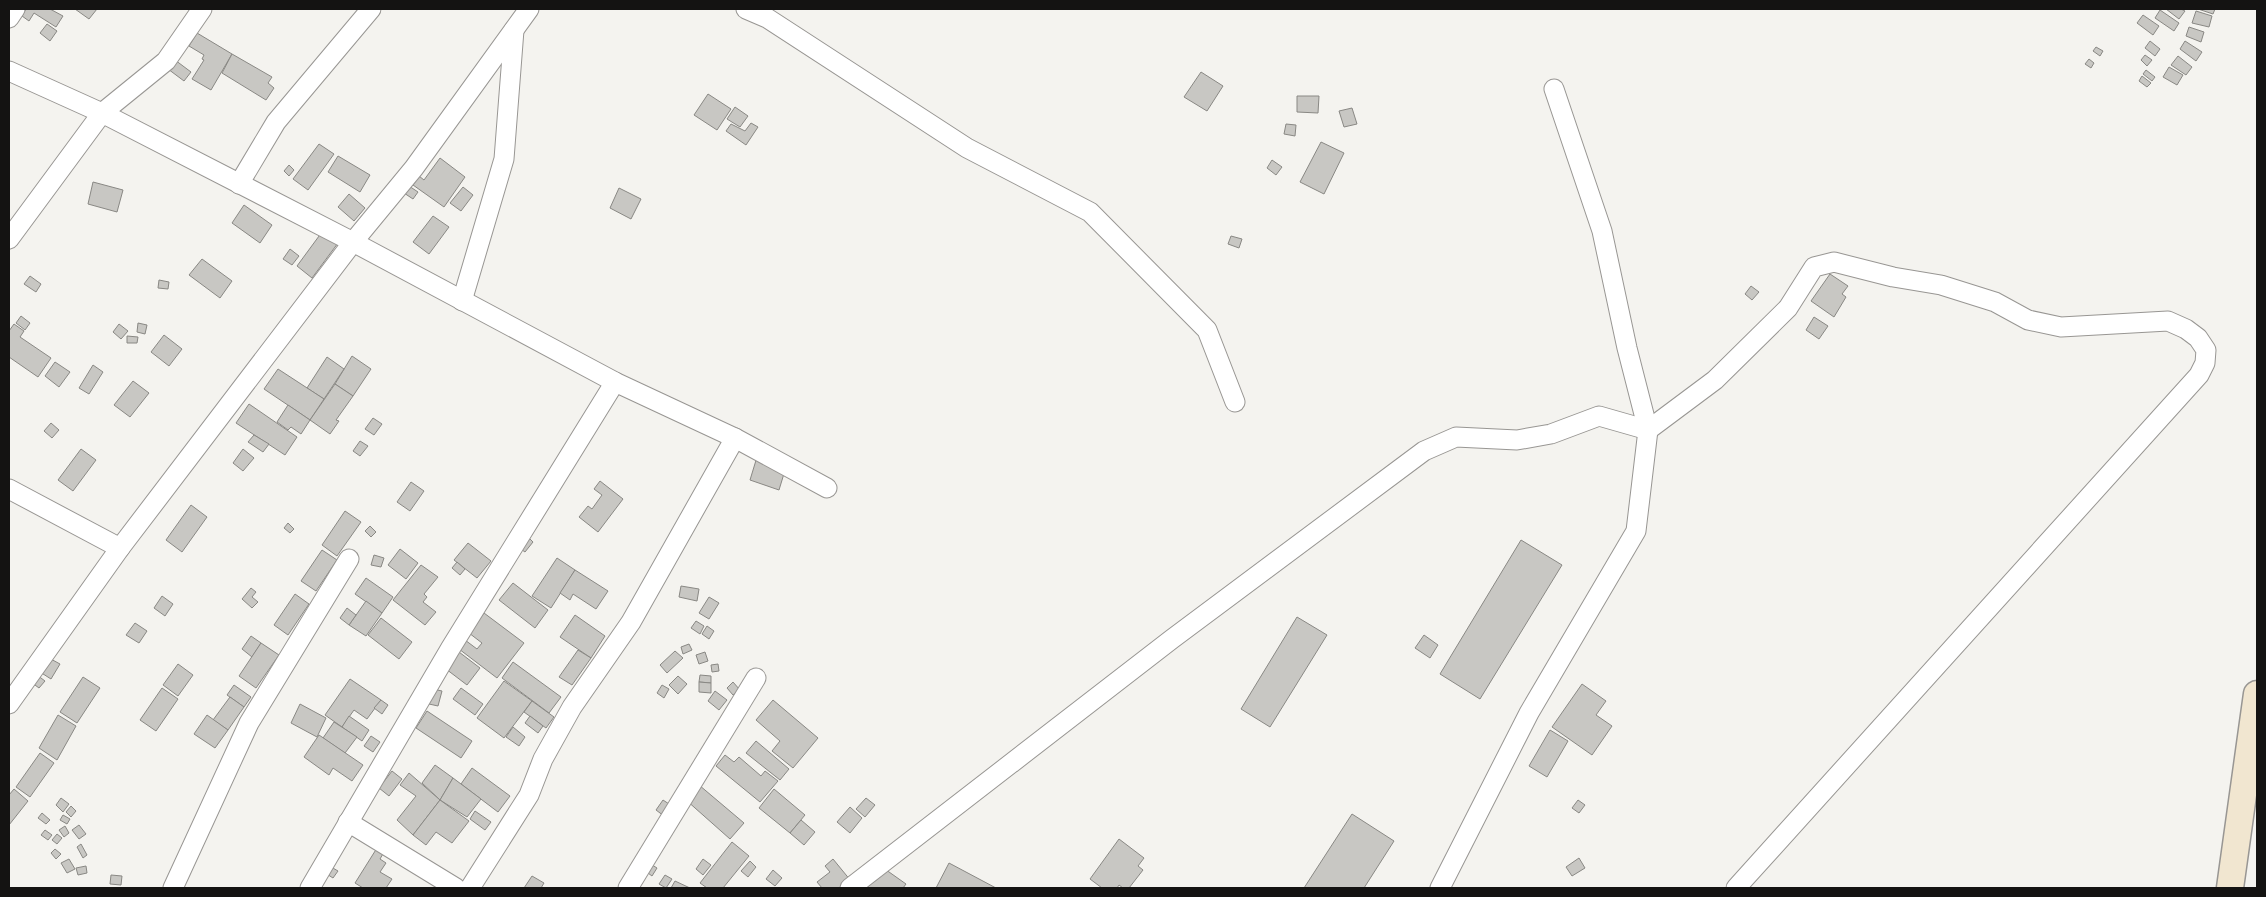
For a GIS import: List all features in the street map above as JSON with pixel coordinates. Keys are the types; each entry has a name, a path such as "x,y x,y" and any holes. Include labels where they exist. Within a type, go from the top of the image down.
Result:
{"main road":[{"path":"2230,888 2257,694"}],"street":[{"path":"9,18 15,9"},
{"path":"9,240 102,113 166,60 202,9"},
{"path":"239,184 276,122 371,9"},
{"path":"462,301 504,159 514,30 513,9"},
{"path":"9,704 120,548 353,242 414,168 528,9"},
{"path":"746,9 766,18 967,148 1090,212 1207,330 1235,402"},
{"path":"9,71 102,113 353,242 615,382 735,438 827,488"},
{"path":"1440,888 1529,713 1636,530 1648,430 1627,348 1602,231 1554,89"},
{"path":"1648,430 1715,380 1788,308 1814,267 1834,262 1893,277 1941,285 1995,302 2028,320 2061,327 2168,321 2186,328 2198,338 2206,350 2205,363 2199,375 1736,888"},
{"path":"310,888 450,650 615,382"},
{"path":"850,888 1172,639 1424,451 1456,437 1517,440 1551,434 1599,416 1648,430"},
{"path":"470,888 529,795 544,759 572,707 631,622 735,438"},
{"path":"9,489 120,548"},
{"path":"173,888 249,723 349,559"},
{"path":"628,888 756,678"},
{"path":"348,822 456,888"}],"building":[{"path":"26,9 50,9 63,16 56,27 34,13 29,21 22,16"},
{"path":"75,9 97,9 89,19"},
{"path":"2166,9 2181,9 2185,11 2179,19"},
{"path":"2198,9 2215,9 2213,14"},
{"path":"2160,10 2179,23 2174,31 2155,18"},
{"path":"2196,11 2212,16 2209,27 2192,23"},
{"path":"2143,15 2159,26 2153,35 2137,23"},
{"path":"47,24 57,31 50,41 40,33"},
{"path":"2189,27 2204,32 2201,42 2186,36"},
{"path":"197,33 232,54 211,90 192,79 204,60 202,59 204,55 189,46"},
{"path":"2150,41 2160,49 2155,56 2145,48"},
{"path":"2185,41 2202,52 2196,61 2180,49"},
{"path":"2096,47 2103,51 2100,56 2093,51"},
{"path":"232,54 272,77 268,83 274,88 266,100 222,73"},
{"path":"2145,55 2152,60 2147,66 2141,60"},
{"path":"2178,56 2192,67 2186,75 2171,65"},
{"path":"2089,59 2094,63 2091,68 2085,64"},
{"path":"175,60 191,72 184,81 168,69"},
{"path":"2169,67 2183,75 2177,85 2163,77"},
{"path":"2146,70 2155,77 2152,81 2143,74"},
{"path":"1201,72 1223,86 1207,111 1184,97"},
{"path":"2142,76 2151,83 2147,87 2139,81"},
{"path":"708,94 731,109 717,130 694,115"},
{"path":"1297,96 1319,96 1318,113 1297,112"},
{"path":"735,107 748,116 740,127 727,119"},
{"path":"1352,108 1357,124 1344,127 1339,111"},
{"path":"751,123 758,127 746,145 726,131 731,124 745,131"},
{"path":"1286,124 1296,125 1295,136 1284,134"},
{"path":"1321,142 1344,153 1324,194 1300,182"},
{"path":"319,144 334,154 308,190 293,179"},
{"path":"338,156 370,175 360,192 328,172"},
{"path":"440,158 465,177 444,207 413,185 419,176 424,180"},
{"path":"1272,160 1282,167 1276,175 1267,168"},
{"path":"289,165 294,170 289,176 284,171"},
{"path":"93,182 123,190 117,212 88,204"},
{"path":"409,186 418,192 413,199 404,193"},
{"path":"463,187 473,195 461,211 450,203"},
{"path":"619,188 641,199 631,219 610,208"},
{"path":"349,194 365,208 354,221 338,207"},
{"path":"244,205 272,225 260,243 232,223"},
{"path":"433,216 449,227 429,254 413,242"},
{"path":"322,232 338,243 312,278 297,266"},
{"path":"1231,236 1242,239 1239,248 1228,244"},
{"path":"290,249 299,256 292,265 283,259"},
{"path":"202,259 232,281 220,298 189,275"},
{"path":"1830,274 1848,286 1842,294 1846,297 1834,317 1811,301"},
{"path":"30,276 41,284 36,292 24,284"},
{"path":"159,280 169,282 168,289 158,288"},
{"path":"1751,286 1759,292 1752,300 1745,294"},
{"path":"21,316 30,323 25,330 16,323"},
{"path":"1814,317 1828,326 1819,339 1806,330"},
{"path":"138,323 147,325 145,334 137,332"},
{"path":"14,324 24,331 20,337 51,358 38,377 9,357 9,331"},
{"path":"119,324 128,331 121,339 113,332"},
{"path":"164,335 182,349 169,366 151,352"},
{"path":"127,336 138,337 137,343 127,343"},
{"path":"352,356 371,369 353,396 335,384"},
{"path":"327,357 344,369 324,399 307,388"},
{"path":"55,362 70,372 59,387 45,376"},
{"path":"93,365 103,372 89,394 79,388"},
{"path":"278,369 324,399 310,420 264,389"},
{"path":"133,381 149,393 130,417 114,405"},
{"path":"335,384 353,396 336,420 339,421 330,434 310,420"},
{"path":"249,404 297,437 285,455 236,423"},
{"path":"288,405 310,420 301,434 291,427 288,430 277,422"},
{"path":"373,418 382,424 374,435 365,429"},
{"path":"51,423 59,430 52,438 44,431"},
{"path":"254,435 269,444 263,452 248,442"},
{"path":"360,441 368,446 360,456 353,451"},
{"path":"81,449 96,460 73,491 58,480"},
{"path":"243,449 254,458 243,471 233,463"},
{"path":"757,457 786,467 779,490 750,480"},
{"path":"600,481 623,499 598,532 579,517 588,506 592,509 602,495 594,489"},
{"path":"411,482 424,491 410,511 397,502"},
{"path":"191,505 207,517 182,552 166,540"},
{"path":"345,511 361,522 337,556 322,545"},
{"path":"288,523 294,529 290,533 284,528"},
{"path":"370,526 376,532 371,537 365,531"},
{"path":"527,536 533,542 525,552 518,547"},
{"path":"1521,540 1562,565 1480,699 1440,674"},
{"path":"468,543 491,561 477,578 454,560"},
{"path":"400,549 418,563 406,579 388,565"},
{"path":"322,550 337,560 316,591 301,581"},
{"path":"374,555 384,558 381,567 371,565"},
{"path":"557,558 575,570 551,608 532,596"},
{"path":"457,562 465,569 460,575 452,568"},
{"path":"421,565 438,577 424,594 427,597 423,602 436,612 425,625 393,600"},
{"path":"575,570 608,591 596,609 573,594 570,600 560,593"},
{"path":"366,578 393,597 382,613 355,594"},
{"path":"513,583 548,610 535,628 499,600"},
{"path":"681,586 699,589 697,601 679,597"},
{"path":"251,588 256,592 252,597 258,602 252,608 242,599"},
{"path":"295,594 309,604 288,635 274,625"},
{"path":"162,596 173,604 165,616 154,608"},
{"path":"709,597 719,603 709,619 699,613"},
{"path":"366,601 382,613 366,636 349,625"},
{"path":"347,608 356,615 349,625 340,618"},
{"path":"484,613 524,643 497,678 459,649 465,640 477,649 482,643 469,633"},
{"path":"575,615 605,636 591,658 560,637"},
{"path":"1297,617 1327,635 1270,727 1241,709"},
{"path":"381,618 412,642 399,659 368,635"},
{"path":"696,621 704,626 700,634 691,628"},
{"path":"135,623 147,631 139,643 126,635"},
{"path":"707,626 714,631 709,639 702,634"},
{"path":"1424,635 1438,645 1430,658 1415,648"},
{"path":"251,636 261,643 252,657 242,649"},
{"path":"261,643 279,655 256,688 239,676"},
{"path":"689,644 692,650 683,654 681,647"},
{"path":"578,650 591,658 572,685 559,677"},
{"path":"675,651 683,658 667,673 660,665"},
{"path":"459,652 480,668 467,685 446,669"},
{"path":"705,652 708,661 699,664 696,655"},
{"path":"49,658 60,664 51,679 40,672"},
{"path":"513,662 561,697 549,713 502,678"},
{"path":"178,664 193,675 178,696 163,685"},
{"path":"718,664 719,671 712,672 711,665"},
{"path":"37,675 45,681 39,688 31,682"},
{"path":"700,675 711,676 711,683 699,682"},
{"path":"678,676 687,684 678,694 669,685"},
{"path":"83,677 100,688 77,723 60,712"},
{"path":"350,679 381,700 367,719 354,710 342,727 325,715"},
{"path":"504,681 532,701 504,738 477,718"},
{"path":"699,682 711,683 711,693 699,692"},
{"path":"733,682 740,690 733,695 727,688"},
{"path":"1582,684 1606,701 1596,715 1612,726 1592,755 1552,727"},
{"path":"234,685 251,697 244,707 227,695"},
{"path":"662,685 669,689 664,698 657,693"},
{"path":"162,688 178,699 156,731 140,720"},
{"path":"461,688 483,704 475,715 453,699"},
{"path":"433,689 442,691 438,706 429,704"},
{"path":"715,691 727,700 719,710 708,701"},
{"path":"230,697 244,707 228,730 213,720"},
{"path":"381,700 388,705 382,714 374,708"},
{"path":"773,700 818,738 793,768 772,751 780,741 756,720"},
{"path":"532,701 554,717 546,728 524,712"},
{"path":"300,704 326,718 317,737 291,723"},
{"path":"427,711 472,741 461,758 416,728"},
{"path":"58,715 76,726 57,760 39,748"},
{"path":"207,715 228,730 215,748 194,734"},
{"path":"349,716 369,730 362,741 342,727"},
{"path":"530,716 543,726 538,733 525,723"},
{"path":"334,722 357,737 345,753 323,738"},
{"path":"513,727 525,737 519,746 506,737"},
{"path":"1550,730 1568,741 1547,777 1529,766"},
{"path":"319,735 363,765 352,781 333,768 329,775 304,757"},
{"path":"371,736 380,742 373,752 364,746"},
{"path":"756,741 789,769 780,780 746,753"},
{"path":"40,753 54,763 30,797 16,787"},
{"path":"725,755 734,762 739,757 761,776 765,771 778,781 760,802 716,766"},
{"path":"435,765 453,778 440,800 422,783"},
{"path":"472,768 510,796 498,812 461,784"},
{"path":"392,771 402,779 389,796 379,788"},
{"path":"409,773 440,800 413,835 397,820 416,796 400,785"},
{"path":"453,778 481,799 467,817 440,800"},
{"path":"699,785 744,823 730,839 686,800"},
{"path":"14,789 28,801 9,825 9,795"},
{"path":"774,789 805,815 790,833 759,808"},
{"path":"61,798 69,804 63,812 56,805"},
{"path":"866,798 875,805 865,817 856,809"},
{"path":"440,800 469,821 452,843 436,832 426,845 413,835"},
{"path":"663,800 675,808 668,819 656,810"},
{"path":"1578,800 1585,805 1579,813 1572,808"},
{"path":"71,806 76,811 71,817 66,812"},
{"path":"850,807 862,818 850,833 837,822"},
{"path":"475,811 491,822 485,830 470,819"},
{"path":"42,813 50,820 46,824 38,818"},
{"path":"1352,814 1394,841 1364,888 1304,888"},
{"path":"63,815 70,819 67,824 60,820"},
{"path":"801,820 815,832 804,845 790,833"},
{"path":"79,825 86,834 79,839 72,830"},
{"path":"65,826 69,833 64,837 59,830"},
{"path":"45,830 52,835 48,840 41,835"},
{"path":"57,834 62,838 57,844 52,840"},
{"path":"1119,839 1144,858 1138,866 1143,870 1129,888 1123,888 1119,885 1117,888 1102,888 1090,879"},
{"path":"732,842 749,856 723,888 707,888 700,883"},
{"path":"81,844 87,855 83,858 77,847"},
{"path":"377,848 384,852 380,859 386,863 380,872 392,879 386,888 363,888 355,883"},
{"path":"55,849 61,854 56,859 51,853"},
{"path":"1579,858 1585,868 1572,876 1566,867"},
{"path":"69,859 75,869 67,873 61,863"},
{"path":"703,859 711,865 703,875 696,869"},
{"path":"833,859 851,881 842,888 822,888 817,882 830,872 825,866"},
{"path":"750,861 756,867 748,877 741,871"},
{"path":"649,863 657,868 652,876 644,870"},
{"path":"949,863 996,888 936,888"},
{"path":"326,864 338,871 333,878 322,871"},
{"path":"86,866 87,873 78,875 76,868"},
{"path":"882,867 906,884 903,888 867,888"},
{"path":"773,870 782,878 775,886 766,879"},
{"path":"111,875 122,876 121,885 110,884"},
{"path":"665,875 672,879 666,888 659,884"},
{"path":"532,876 544,883 541,888 524,888"},
{"path":"675,881 690,888 671,888"}]}
